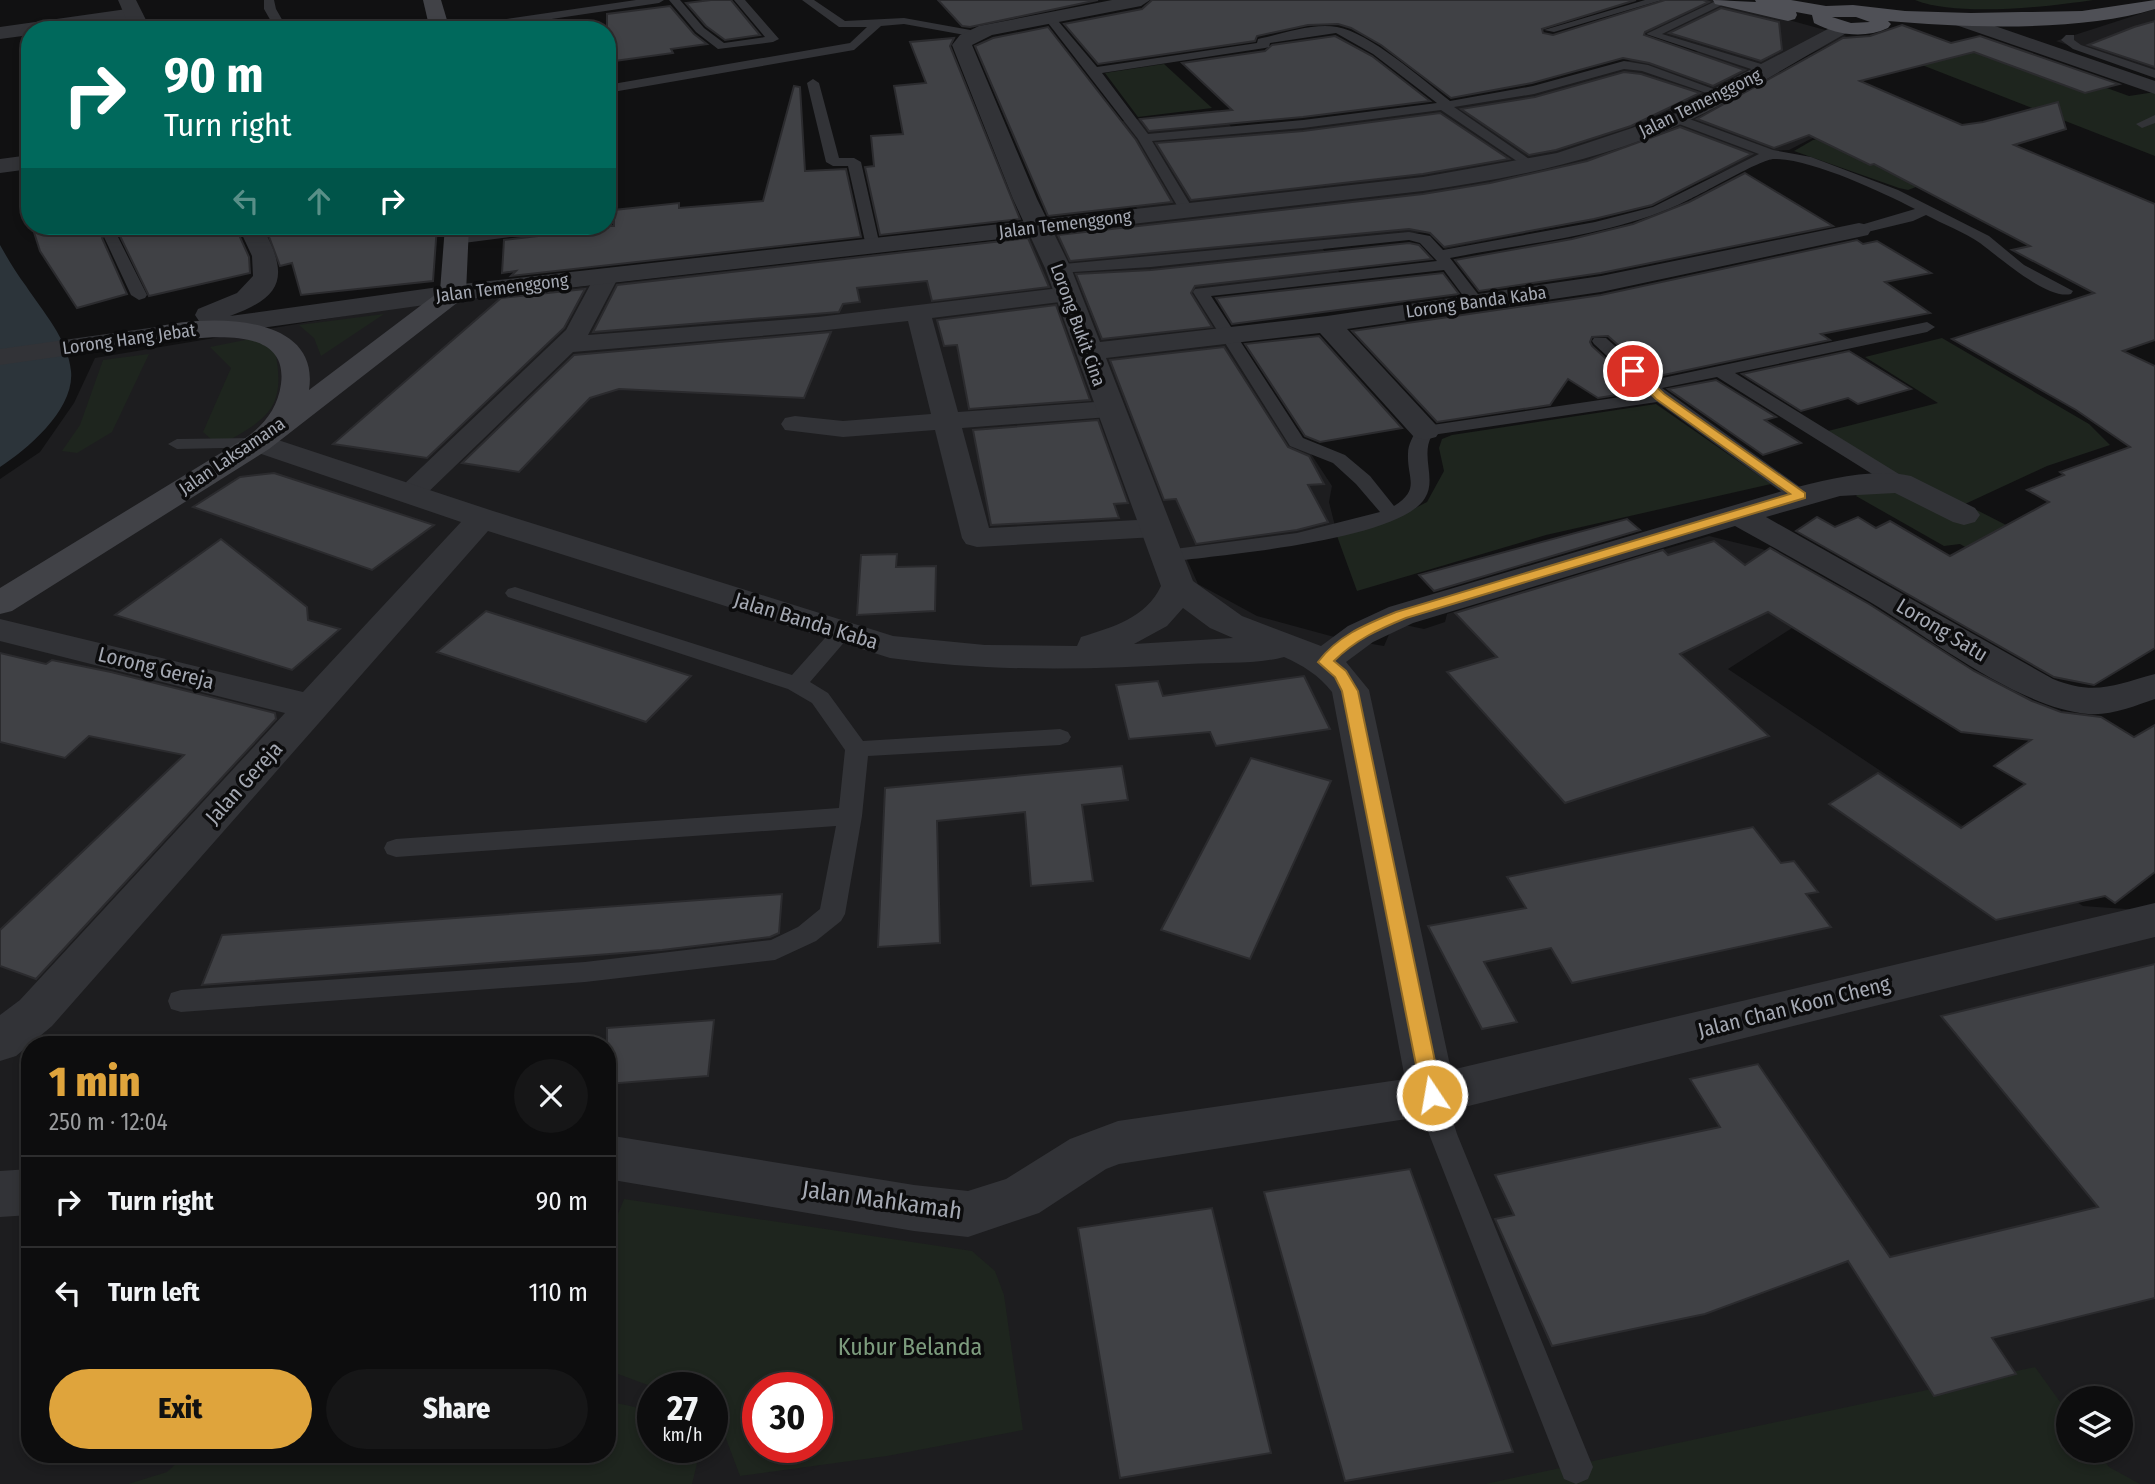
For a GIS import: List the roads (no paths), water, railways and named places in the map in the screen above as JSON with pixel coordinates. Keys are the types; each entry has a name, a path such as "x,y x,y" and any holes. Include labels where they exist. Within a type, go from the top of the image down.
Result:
{"main road":[{"path":"432,0 438,21"},
{"path":"1723,0 1830,20"},
{"path":"1764,0 1860,29 1923,20"},
{"path":"1830,20 1839,10 1923,20 1963,20 2112,14 2155,3"},
{"path":"1860,12 1880,20 1878,26"},
{"path":"453,293 457,235"},
{"name":"Jalan Laksamana","path":"0,603 264,439 453,293"},
{"path":"166,333 251,332 267,335 286,347 296,361 297,390 288,411 264,439"}],"street":[{"path":"976,34 1141,0"},
{"path":"85,21 134,14"},
{"name":"Jalan Temenggong","path":"258,319 453,293 1423,184 1530,166 1606,146 1676,118 1767,69 1830,20"},
{"path":"1963,20 2153,76"},
{"path":"0,33 21,30"},
{"name":"Lorong Bukit Cina","path":"976,34 962,46 1063,281 1167,557 1207,611 1232,625 1315,657"},
{"path":"0,166 21,163"},
{"name":"Lorong Banda Kaba","path":"1090,352 1327,324 1601,284 1859,230"},
{"path":"252,235 263,279 282,295 307,306 348,307"},
{"path":"411,493 565,345 584,323 607,276"},
{"path":"101,343 226,309 263,279"},
{"path":"565,345 818,324 918,310 1063,281"},
{"path":"918,310 978,538 1167,557 1172,603 1161,616 1130,633 1092,646 1020,658"},
{"name":"Lorong Hang Jebat","path":"0,357 258,319"},
{"path":"1327,324 1425,431"},
{"name":"Jalan Banda Kaba","path":"322,392 307,408 297,432 300,443 309,453 328,465"},
{"path":"795,424 843,429 1109,409"},
{"name":"Jalan Banda Kaba","path":"264,439 328,465 482,518 840,634 890,647 939,655 1020,658 1276,648 1315,657"},
{"path":"1315,657 1341,646 1364,630 1401,615 1800,496 1840,487 1900,483 1965,514"},
{"name":"Lorong Satu","path":"1739,515 1881,594 2031,684 2054,694 2082,701 2106,701 2155,686"},
{"name":"Jalan Gereja","path":"0,1042 36,1013 482,518"},
{"name":"Lorong Gereja","path":"0,630 312,707"},
{"path":"1315,657 1340,674 1350,691 1432,1095"},
{"name":"Jalan Chan Koon Cheng","path":"1432,1095 2154,919"},
{"name":"Jalan Mahkamah","path":"616,1158 914,1208 968,1214 1021,1197 1088,1154 1118,1143 1432,1095"},
{"path":"0,1194 21,1193"}],"lane":[{"path":"269,0 270,9 277,21"},
{"path":"514,21 659,0"},
{"path":"674,0 700,30 722,47 773,39 739,0"},
{"path":"807,0 843,25 904,21 976,34"},
{"path":"1550,30 1657,0"},
{"path":"1723,0 1652,34 1767,69"},
{"path":"1049,17 1144,138 1186,209"},
{"path":"616,87 854,46 880,21"},
{"path":"1094,71 1265,45 1262,41 1334,30 1352,37 1405,72 1446,106 1530,166"},
{"path":"2070,37 2067,40 2077,47 2153,76"},
{"path":"1144,138 1365,118 1446,106 1534,90 1624,65 1644,68 1721,94"},
{"path":"813,83 833,162 854,162 873,246"},
{"path":"1676,118 1770,154 1806,160 1860,179 1927,209 1983,239 2019,268 2065,291"},
{"path":"1391,514 1363,480 1339,460 1296,442 1226,336 1201,292 1443,260 1595,226 1658,210 1770,154"},
{"path":"1859,230 1908,218 1927,209"},
{"path":"1063,281 1151,262 1409,236 1425,239 1476,302"},
{"path":"111,237 139,295"},
{"path":"1167,557 1328,534 1391,514 1412,503 1423,485 1417,446 1425,431 1654,391 1720,371 1927,327"},
{"path":"1601,341 1654,391 1800,496"},
{"path":"1720,371 1900,483"},
{"path":"177,444 264,439"},
{"path":"181,1002 585,972 775,950 807,934 832,914 850,816 857,748 820,698 796,684 515,593"},
{"path":"796,684 840,634"},
{"path":"857,748 1060,737"},
{"path":"396,848 850,816"},
{"path":"1432,1095 1443,1134 1576,1467"}],"park label":[{"name":"Kubur Belanda","path":"910,1347"}]}
